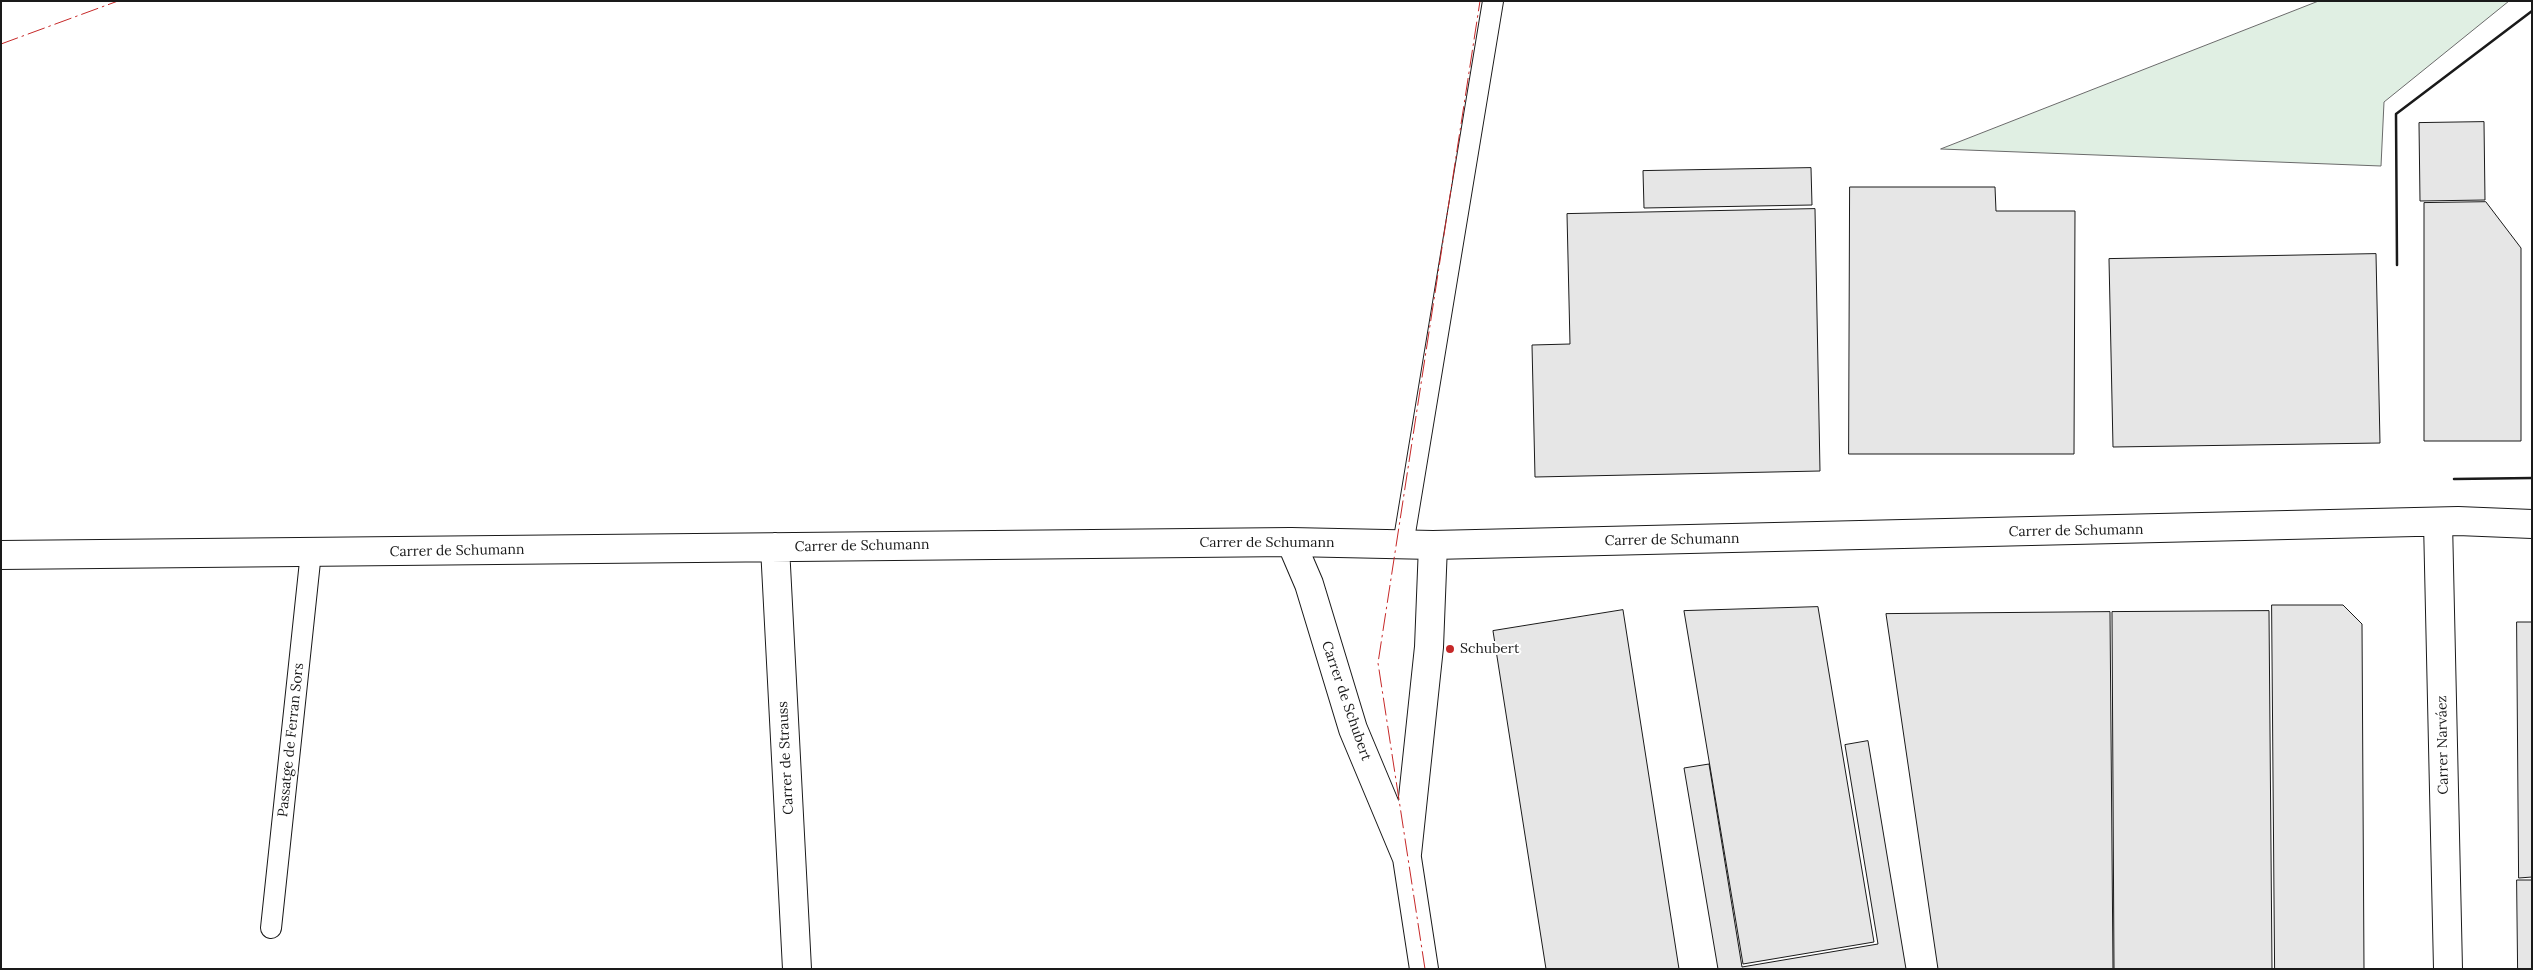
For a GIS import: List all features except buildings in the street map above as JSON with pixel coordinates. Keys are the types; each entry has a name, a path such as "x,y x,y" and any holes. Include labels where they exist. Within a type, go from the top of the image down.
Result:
{"street":[{"name":"Carrer de Schumann","path":"1,555 1291,542 1433,545 2438,522 2532,524"},
{"name":"Carrer Narváez","path":"2438,522 2448,969"},
{"name":"Carrer de Schubert","path":"1291,542 1309,584 1353,729 1407,858 1424,969"},
{"name":"Carrer de Schubert","path":"1407,858 1428,647 1433,545"},
{"name":"Carrer de Strauss","path":"775,547 796,969"}],"lane":[{"path":"1403,545 1493,1"},
{"name":"Passatge de Ferran Sors","path":"271,928 311,552"}],"green space":[{"path":"2319,1 2509,1 2384,102 2381,166 1941,149"}],"wall":[{"path":"2397,265 2396,114 2532,11"},
{"path":"2454,479 2532,478"}],"power":[{"path":"1,44 118,1"},
{"path":"1425,969 1378,663 1480,1"}],"place":[{"name":"Schubert","path":"1450,649"}]}
